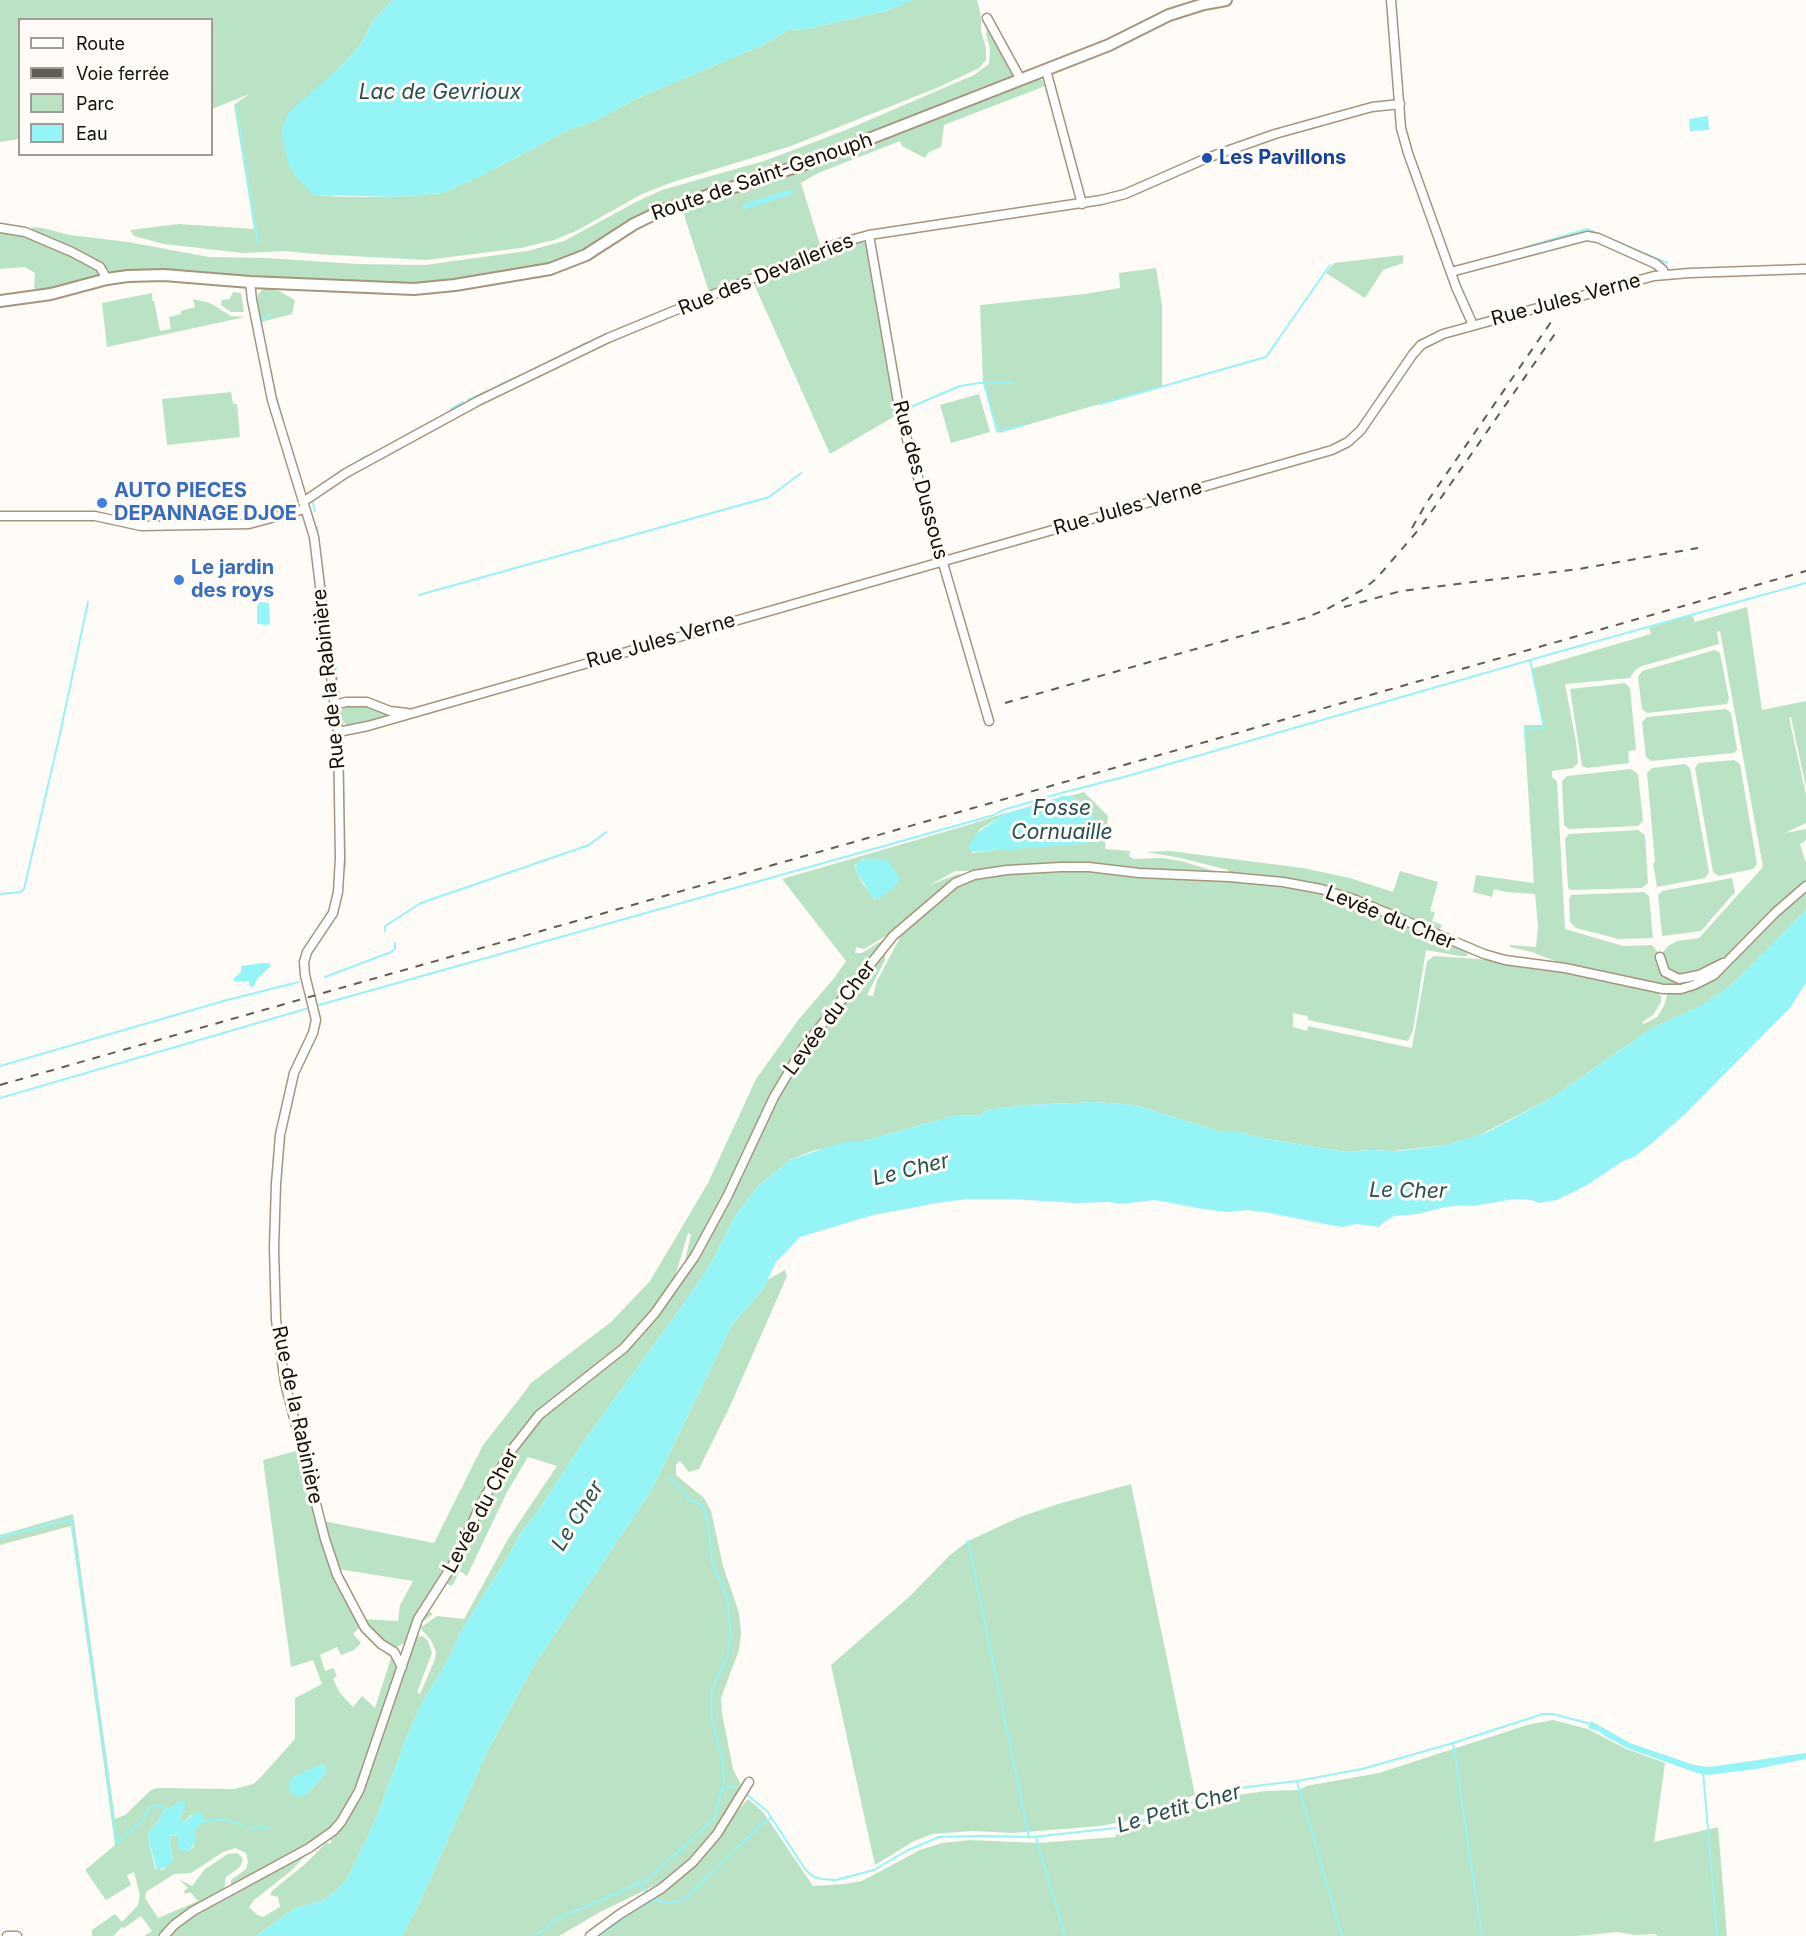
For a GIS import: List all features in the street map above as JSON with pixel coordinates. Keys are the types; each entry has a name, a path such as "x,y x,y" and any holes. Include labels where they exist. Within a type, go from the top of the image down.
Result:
{"street":[{"name":"Route de Saint-Genouph","path":"0,301 51,294 107,279 128,276 164,275 250,282 414,289 455,285 550,269 586,255 634,224 663,210 805,164 1109,45 1169,15 1226,0"},
{"path":"1391,0 1401,128 1407,153 1473,326"},
{"path":"987,18 1021,80"},
{"path":"1046,70 1082,204"},
{"name":"Rue des Devalleries","path":"0,516 89,516 141,526 237,524 261,521 304,505 346,472 457,411 608,338 836,244 870,235 1082,204 1125,194 1199,161 1275,134 1372,107 1400,104"},
{"path":"0,228 25,232 72,252 100,267 107,279"},
{"name":"Rue des Dussous","path":"870,235 901,418 989,721"},
{"path":"1451,272 1587,236 1598,238 1656,264 1661,267 1664,275"},
{"name":"Rue Jules Verne","path":"338,732 360,728 1341,446 1361,430 1405,363 1421,345 1443,334 1617,285 1664,275 1806,269"},
{"name":"Rue de la Rabinière","path":"250,282 272,400 314,537 338,732 340,858 338,892 333,913 304,962 316,1020 313,1033 294,1073 280,1135 274,1215 274,1295 278,1345 283,1373 331,1558 340,1583 365,1628 393,1652 402,1667"},
{"name":"Rue Jules Verne","path":"334,705 346,702 367,702 390,711 410,713"},
{"name":"Levée du Cher","path":"164,1936 182,1918 206,1903 309,1848 333,1831 346,1814 359,1791 418,1619 457,1558 479,1508 510,1452 539,1415 624,1348 655,1313 695,1256 727,1197 774,1097 803,1048 893,936 955,884 974,875 1007,870 1061,867 1089,867 1138,873 1283,882 1321,889 1356,900 1484,954 1505,960 1565,968 1663,989 1681,988 1729,960 1776,912 1806,886"},
{"path":"1660,957 1662,968 1668,975 1693,981"},
{"path":"393,1652 409,1644"},
{"path":"590,1936 678,1876 706,1848 749,1782"},
{"path":"7,1936 17,1936"}],"green space":[{"path":"0,0 393,0 374,19 359,47 337,70 314,195 344,197 393,197 443,193 481,176 566,131 597,120 640,97 761,46 789,30 807,29 886,11 913,0 977,0 986,48 986,60 979,68 939,87 791,146 670,183 642,194 576,231 554,240 521,248 427,260 285,251 243,253 164,244 134,236 130,230 179,224 254,229 234,105 249,94 213,109 213,18 18,18 18,139 0,142"},
{"path":"989,29 1014,73 1013,78 818,155 650,209 588,248 549,264 535,267 413,286 113,274 97,262 29,230 34,227 42,228 70,235 128,242 209,257 357,264 425,265 527,251 564,241 662,190 767,160 846,130 974,75 989,64 990,48 986,34"},
{"path":"1038,79 1042,80 1045,86 944,125 941,147 929,152 925,158 902,146 900,141 818,173 801,183 821,248 710,295 682,209 797,172"},
{"path":"0,232 31,238 85,259 100,274 97,277 40,291 34,288 35,273 25,267 0,269"},
{"path":"859,241 865,243 869,250 895,416 830,454 754,284 820,254"},
{"path":"1403,255 1403,263 1383,270 1365,298 1326,273 1334,263"},
{"path":"1156,268 1162,305 1162,386 999,433 983,383 980,305 1120,288 1119,273"},
{"path":"264,288 279,291 295,300 292,314 261,322 257,301 258,294"},
{"path":"233,292 241,293 244,312 231,312 221,305 222,300 230,299"},
{"path":"152,293 160,331 171,329 169,317 195,307 193,299 210,303 231,316 245,317 107,347 102,303"},
{"path":"231,392 233,404 237,404 240,437 167,445 162,399"},
{"path":"979,394 990,432 951,443 940,405"},
{"path":"1747,607 1762,710 1806,701 1806,787 1791,717 1789,718 1806,795 1806,823 1785,833 1806,829 1806,840 1800,844 1806,863 1806,882 1767,916 1727,958 1685,977 1668,972 1663,952 1668,946 1677,941 1699,938 1763,867 1720,631 1717,632 1719,644 1642,666 1635,670 1630,678 1565,684 1578,763 1573,768 1552,771 1552,777 1557,781 1565,929 1623,946 1652,945 1657,951 1662,973 1674,980 1687,983 1676,986 1646,983 1565,965 1532,952 1510,947 1510,945 1536,947 1538,926 1535,894 1494,889 1492,897 1473,892 1476,875 1534,883 1524,725 1543,725 1531,669 1651,634 1649,628 1692,615 1695,622"},
{"path":"1715,650 1720,653 1729,699 1727,704 1647,713 1642,709 1638,677 1642,671"},
{"path":"1625,683 1630,688 1636,750 1628,751 1629,763 1587,768 1582,766 1570,689"},
{"path":"363,704 399,715 350,727 344,723 340,717 346,705"},
{"path":"1726,709 1731,713 1737,750 1734,753 1651,761 1646,757 1642,722 1647,717"},
{"path":"1734,760 1740,764 1757,864 1753,869 1719,876 1713,872 1695,768 1699,763"},
{"path":"1685,764 1690,768 1709,872 1705,878 1657,887 1653,863 1655,862 1647,773 1652,768"},
{"path":"1631,769 1638,774 1643,821 1638,826 1569,829 1564,825 1562,781 1567,776"},
{"path":"1084,792 1108,816 1105,849 1130,851 1129,856 1134,859 1162,858 1181,861 1221,873 1117,868 955,871 930,885 958,874 966,875 894,931 864,949 856,947 855,953 862,953 886,938 821,1020 699,1244 684,1266 691,1234 688,1233 673,1283 621,1347 536,1413 406,1642 395,1648 388,1646 362,1619 398,1621 400,1605 413,1581 338,1569 323,1521 434,1543 483,1445 531,1383 611,1322 650,1281 708,1183 756,1079 799,1019 846,961 782,879 1008,812 979,830 972,853 1021,847 1085,844 1084,803 1070,796","holes":["864,859 875,900 855,869 855,865"]},
{"path":"1638,830 1645,835 1648,883 1642,888 1571,890 1568,888 1565,839 1569,834"},
{"path":"1170,851 1303,868 1350,878 1393,892 1400,871 1438,882 1430,911 1435,912 1432,921 1442,925 1438,933 1370,903 1231,874 1228,870 1146,852"},
{"path":"1076,870 1267,883 1307,890 1337,897 1468,952 1467,956 1460,956 1426,950 1413,1030 1408,1041 1308,1020 1308,1016 1293,1013 1293,1027 1307,1031 1308,1026 1412,1048 1427,961 1434,956 1491,960 1543,971 1559,970 1656,992 1661,996 1661,1002 1653,1015 1642,1022 1644,1024 1657,1017 1664,1006 1668,992 1683,991 1759,934 1806,890 1806,910 1742,975 1704,1004 1649,1030 1553,1097 1480,1135 1447,1145 1393,1151 1346,1152 1239,1132 1221,1132 1135,1105 1094,1102 1027,1105 987,1110 980,1115 953,1116 868,1140 812,1151 790,1160 758,1186 736,1215 711,1263 685,1302 583,1442 519,1536 460,1633 451,1654 422,1703 406,1738 377,1816 348,1877 337,1890 322,1901 294,1909 256,1936 168,1936 188,1918 293,1860 304,1857 291,1871 254,1900 249,1907 257,1915 263,1917 280,1907 278,1897 270,1895 272,1891 327,1842 329,1844 332,1842 330,1839 345,1822 415,1637 423,1636 428,1641 432,1653 417,1692 420,1694 435,1659 436,1652 431,1640 420,1628 437,1616 464,1619 508,1539 557,1466 528,1457 507,1492 467,1576 460,1571 452,1586 447,1584 428,1611 433,1614 420,1624 512,1454 538,1419 608,1364 677,1287 795,1064 878,959 885,954 885,960 867,995 873,996 877,981 903,932 958,885 975,878 1000,874"},
{"path":"1732,878 1735,892 1701,931 1662,936 1658,895 1662,891"},
{"path":"1644,892 1649,896 1653,938 1619,939 1576,928 1570,922 1569,899 1571,895"},
{"path":"785,1270 787,1276 730,1406 699,1469 689,1472 680,1461 676,1465 676,1475 704,1498 711,1511 723,1566 739,1613 741,1633 739,1650 721,1698 733,1769 741,1785 719,1823 696,1852 660,1883 600,1912 559,1936 402,1936 417,1908 488,1750 533,1667 651,1491 732,1325 763,1289 767,1280"},
{"path":"299,1450 335,1580 360,1627 353,1634 361,1643 354,1650 341,1655 337,1647 320,1655 325,1671 333,1668 337,1676 333,1679 340,1693 353,1707 362,1696 375,1708 391,1658 384,1651 391,1654 396,1664 395,1678 354,1795 342,1817 321,1838 235,1885 231,1884 231,1880 246,1869 248,1862 246,1853 235,1848 223,1852 191,1873 174,1874 146,1892 145,1898 158,1918 198,1901 190,1892 185,1894 184,1891 188,1888 179,1879 192,1886 205,1869 228,1854 238,1853 243,1859 240,1867 226,1877 224,1890 173,1922 159,1936 144,1936 152,1931 141,1916 124,1928 122,1927 113,1936 92,1936 92,1930 115,1914 122,1922 138,1905 140,1895 134,1872 127,1875 131,1885 106,1900 85,1870 115,1845 71,1526 0,1545 0,1535 73,1514 115,1819 125,1815 156,1788 234,1789 253,1784 295,1739 295,1698 322,1684 313,1660 291,1667 263,1460","holes":["322,1764 326,1766 326,1773 306,1795 293,1777","184,1802 185,1805 181,1821 191,1815 204,1816 204,1821 193,1831 194,1846 189,1851 178,1849 178,1836 171,1835 173,1860 163,1870 155,1868 148,1839 149,1831 159,1820 163,1811"]},
{"path":"1131,1484 1195,1795 1126,1821 1100,1826 1013,1833 973,1831 932,1834 914,1841 875,1865 831,1665 909,1597 950,1555 968,1541 1020,1517"},
{"path":"1553,1720 1588,1729 1624,1748 1665,1763 1654,1842 1718,1827 1727,1936 1657,1936 1656,1934 1635,1935 1617,1932 1577,1936 590,1936 662,1888 717,1834 748,1799 763,1812 813,1886 844,1884 862,1881 920,1850 942,1843 970,1840 1038,1843 1116,1837 1116,1834 1231,1796 1266,1791 1299,1790 1306,1786 1379,1773 1527,1725"}],"water":[{"name":"Lac de Gevrioux","path":"393,0 913,0 886,11 807,29 789,30 761,46 640,97 597,120 566,131 481,176 443,193 393,197 314,195 296,177 289,166 281,133 283,125 289,112 337,70 359,47 374,19"},
{"path":"1708,116 1709,130 1690,131 1689,119"},
{"path":"792,189 793,194 743,210 743,204"},
{"path":"260,602 269,603 270,623 268,625 257,624 257,606"},
{"name":"Fosse Cornuaille","path":"1063,796 1070,796 1084,803 1094,816 1097,833 1092,842 970,852 969,846 976,834 1004,814"},
{"path":"868,858 887,860 899,876 898,884 879,899 872,897 855,869 857,863"},
{"name":"Le Cher","path":"1806,910 1806,983 1790,1008 1685,1114 1652,1143 1634,1157 1623,1161 1587,1185 1557,1200 1539,1203 1532,1200 1514,1199 1474,1206 1445,1207 1417,1214 1394,1216 1379,1227 1356,1224 1342,1227 1265,1212 1247,1210 1227,1212 1155,1200 1120,1204 968,1199 873,1215 800,1237 776,1262 763,1289 732,1325 651,1491 533,1667 488,1750 417,1908 402,1936 256,1936 294,1909 322,1901 337,1890 348,1877 377,1816 406,1738 422,1703 451,1654 460,1633 519,1536 583,1442 685,1302 711,1263 736,1215 758,1186 790,1160 840,1143 868,1140 953,1116 980,1115 987,1110 1027,1105 1094,1102 1135,1105 1221,1132 1239,1132 1346,1152 1399,1151 1447,1145 1488,1132 1553,1097 1649,1030 1704,1004 1742,975"},
{"path":"269,963 271,966 258,978 253,987 249,986 249,981 234,981 234,978 241,972 241,966"},
{"path":"1591,1721 1630,1743 1694,1765 1709,1767 1806,1753 1806,1759 1756,1769 1708,1775 1627,1748 1599,1731 1588,1728"},
{"path":"322,1764 326,1766 326,1773 306,1795 297,1797 291,1792 289,1783 293,1777"},
{"path":"180,1802 186,1805 180,1818 181,1821 196,1813 202,1813 204,1821 194,1831 196,1841 189,1851 184,1852 178,1849 178,1836 171,1835 173,1860 167,1867 157,1870 148,1839 149,1831 159,1820 163,1811"}],"waterway":[{"path":"236,105 258,244"},
{"path":"1510,252 1587,229 1667,263"},
{"path":"1100,404 1266,357 1330,265"},
{"path":"260,324 263,319 271,315"},
{"path":"562,356 585,343"},
{"path":"271,373 275,392"},
{"path":"499,385 518,377"},
{"path":"908,408 960,386 979,383 1012,383"},
{"path":"984,383 997,431 1024,425"},
{"path":"468,400 490,390"},
{"path":"277,399 285,428"},
{"path":"451,409 463,402"},
{"path":"346,469 366,456"},
{"path":"419,595 769,497 801,473"},
{"path":"313,503 315,511"},
{"path":"317,527 318,536"},
{"path":"319,1005 1806,583"},
{"path":"0,894 21,892 24,889 88,602"},
{"path":"327,618 331,624 331,641"},
{"path":"333,648 337,680"},
{"path":"1526,749 1525,729 1544,728 1530,660"},
{"path":"338,686 339,696"},
{"path":"343,760 345,868"},
{"path":"385,931 385,926 421,903 589,845 606,832"},
{"path":"325,977 391,952 395,949 395,943"},
{"path":"0,1066 227,1000 299,982"},
{"path":"0,1098 309,1008"},
{"path":"669,1478 689,1500 697,1502 704,1509 712,1562 728,1600 731,1637 727,1657 712,1689 711,1697 712,1720 723,1763 724,1783 721,1792"},
{"path":"0,1537 71,1519 117,1843 143,1820 149,1808 160,1805 165,1811"},
{"path":"968,1541 1029,1837"},
{"name":"Le Petit Cher","path":"745,1793 767,1811 812,1876 836,1880 874,1870 906,1851 939,1837 1033,1837 1125,1827 1213,1795 1247,1787 1297,1781 1362,1769 1543,1714 1553,1714 1591,1724"},
{"path":"1453,1743 1482,1936"},
{"path":"1703,1771 1717,1936"},
{"path":"1297,1781 1342,1936"},
{"name":"Le Petit Cher","path":"535,1936 557,1919 647,1880 715,1818 721,1792 728,1787 741,1790"},
{"path":"653,1897 664,1903 685,1899 764,1822 771,1818"},
{"path":"203,1822 222,1819 243,1825"},
{"path":"248,1828 268,1827"},
{"path":"1036,1838 1065,1936"},
{"path":"638,1883 649,1893"},
{"path":"600,1936 633,1911 655,1900"}],"railway":[{"path":"1412,528 1427,502 1551,322"},
{"path":"1005,703 1305,618 1362,590 1376,579 1420,528 1559,328"},
{"path":"1344,607 1401,591 1579,569 1698,548"},
{"path":"0,1085 1806,571"}],"place":[{"name":"Les Pavillons","path":"1207,158"},
{"name":"AUTO PIECES DEPANNAGE DJOE","path":"102,503"},
{"name":"Le jardin des roys","path":"179,580"}]}
